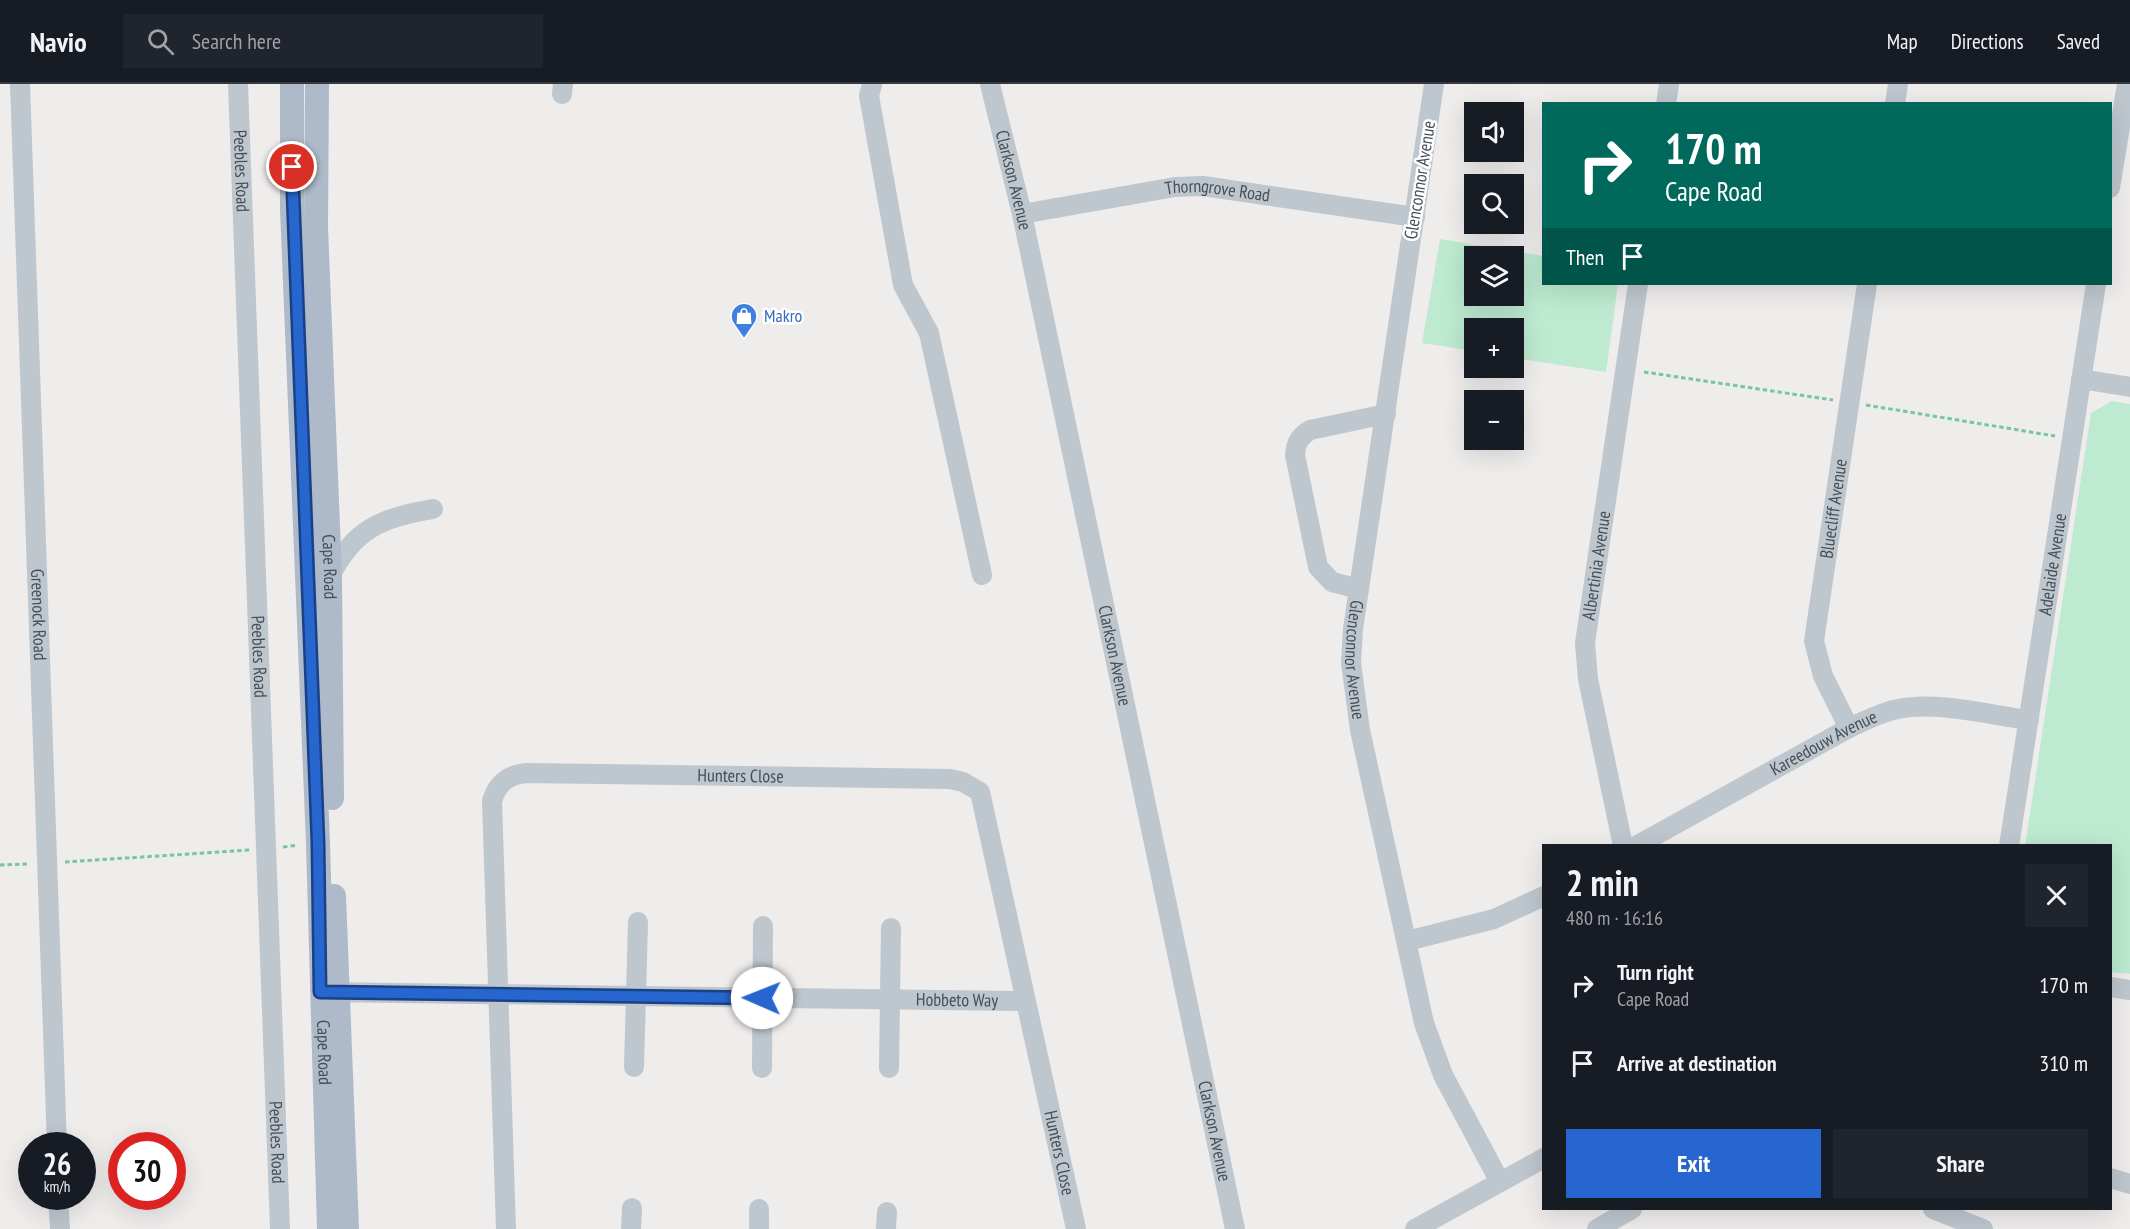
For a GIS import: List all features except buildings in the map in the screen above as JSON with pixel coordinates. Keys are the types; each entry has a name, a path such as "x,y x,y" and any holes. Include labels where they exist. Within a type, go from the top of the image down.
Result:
{"main road":[{"name":"Cape Road","path":"292,84 292,209 318,843 347,1229"},
{"name":"Cape Road","path":"317,84 316,227 330,577 332,841 328,1229"}],"street":[{"name":"Greenock Road","path":"20,84 57,1132"},
{"name":"Peebles Road","path":"238,84 280,1229"},
{"path":"872,84 869,96 903,285 929,333 982,575"},
{"name":"Clarkson Avenue","path":"990,84 1022,214 1235,1229"},
{"name":"Glenconnor Avenue","path":"1434,84 1353,629 1354,695 1424,1023 1443,1075 1500,1182"},
{"path":"1666,102 1669,84"},
{"path":"1895,102 1898,84"},
{"path":"2112,176 2127,84"},
{"name":"Thorngrove Road","path":"1022,214 1175,187 1203,186 1414,217"},
{"name":"Albertinia Avenue","path":"1623,844 1588,679 1585,643 1638,285"},
{"name":"Bluecliff Avenue","path":"1850,728 1823,676 1814,641 1867,285"},
{"name":"Adelaide Avenue","path":"2009,844 2096,285"},
{"path":"2081,379 2130,387"},
{"path":"1359,589 1332,582 1318,567 1295,455 1296,445 1300,437 1310,430 1386,414"},
{"path":"330,577 345,551 375,524 396,516 433,509"},
{"name":"Kareedouw Avenue","path":"1640,844 1850,728 1897,709 1924,707 2029,720"},
{"name":"Hunters Close","path":"506,1229 492,801 496,788 503,781 526,773 950,779 963,782 980,792 984,801 1025,1001 1076,1229"},
{"path":"1407,940 1494,919 1542,897"},
{"path":"634,1067 638,922"},
{"path":"762,1068 763,926"},
{"name":"Hobbeto Way","path":"889,1068 891,928"},
{"path":"2112,987 2130,990"},
{"name":"Hobbeto Way","path":"329,992 1025,1001"},
{"path":"1415,1229 1542,1159"},
{"path":"2112,1179 2130,1184"},
{"path":"631,1229 632,1208"},
{"path":"759,1209 759,1229"},
{"path":"59,1210 60,1229"},
{"path":"1597,1229 1630,1210"},
{"path":"1936,1210 1983,1229"}],"path":[{"path":"0,865 265,849"}],"green space":[{"path":"1440,239 1482,246 1464,246 1464,306 1524,306 1524,253 1542,256 1542,285 1618,285 1606,372 1524,360 1524,318 1464,318 1464,349 1422,343"},
{"path":"2112,401 2130,404 2130,974 2112,972 2112,844 2025,844 2091,413"}],"place":[{"name":"Makro","path":"744,339"}],"route":[{"path":"292,167 318,843 320,992 762,998"}]}
